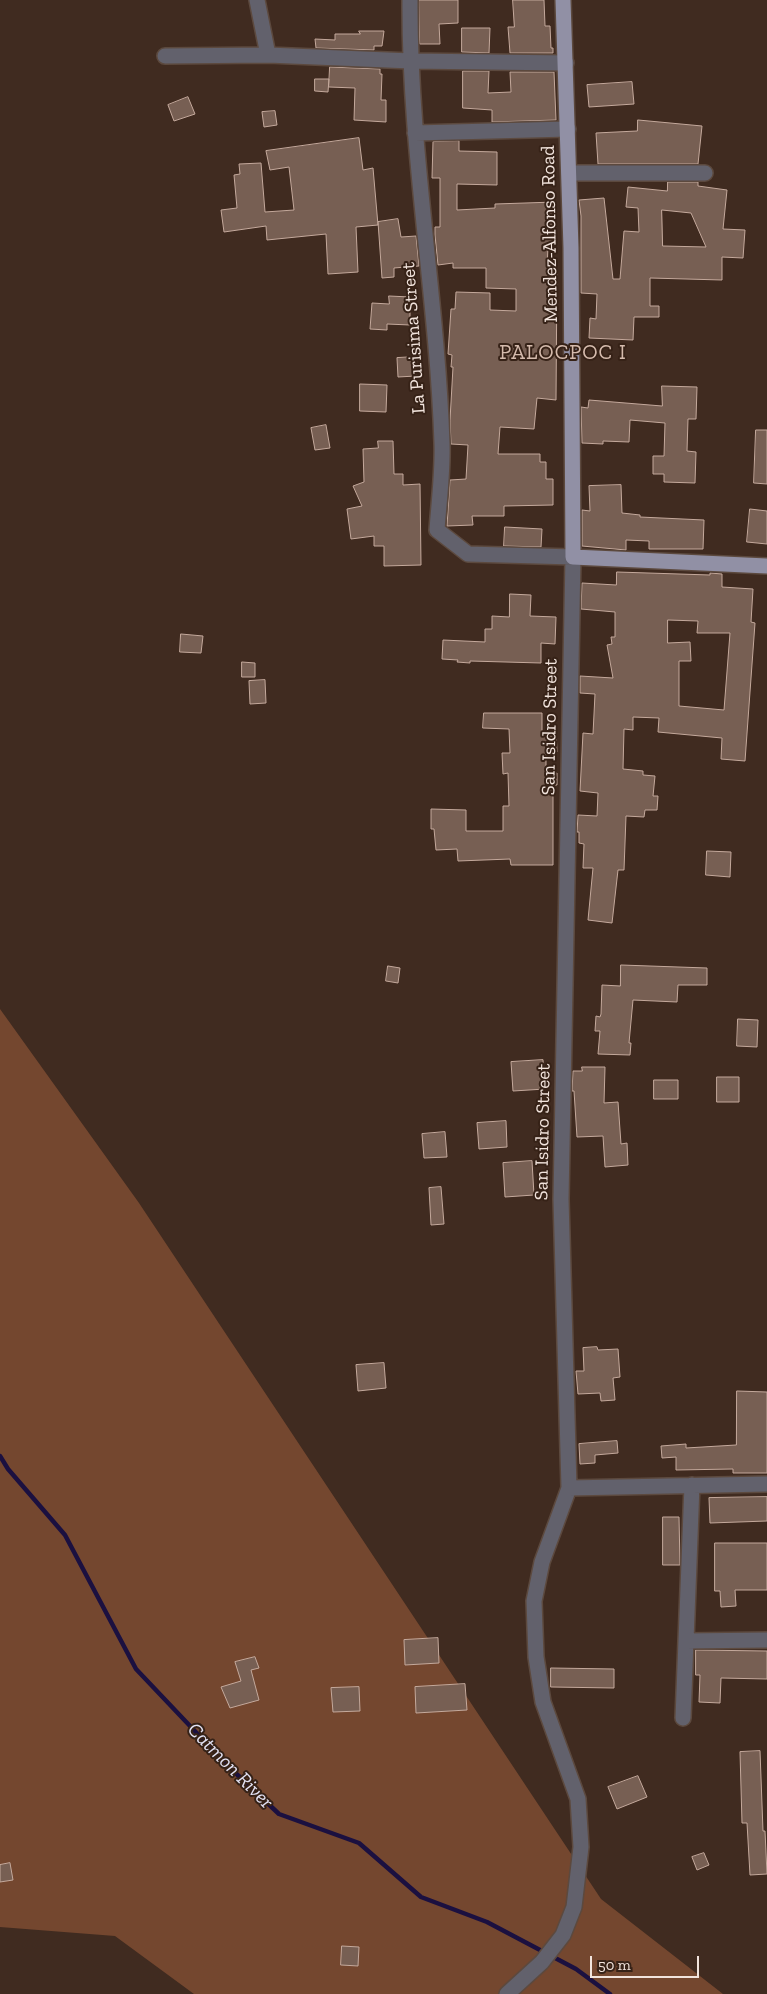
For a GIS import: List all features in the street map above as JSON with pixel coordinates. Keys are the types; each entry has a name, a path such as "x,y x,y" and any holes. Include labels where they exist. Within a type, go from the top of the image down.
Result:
{"main road":[{"name":"Mendez-Alfonso Road","path":"563,0 569,173 573,557"},
{"path":"573,557 767,566"}],"street":[{"path":"257,0 268,55"},
{"name":"La Purisima Street","path":"410,0 414,133 432,293 442,445 437,530 468,554 573,557"},
{"path":"165,56 268,55 411,61 566,63"},
{"path":"414,133 568,129"},
{"path":"569,173 705,173"},
{"name":"San Isidro Street","path":"507,1994 542,1962 563,1935 574,1907 581,1847 578,1799 543,1702 536,1657 534,1601 542,1562 569,1488 561,1199 573,557"},
{"path":"569,1488 692,1484 767,1484"},
{"path":"684,1718 692,1484"},
{"path":"686,1641 767,1640"}],"shaded area":[{"path":"0,1009 139,1203 601,1899 723,1994 194,1994 115,1936 0,1927"}],"building":[{"path":"419,0 458,0 458,23 439,24 440,44 420,44"},
{"path":"513,0 544,0 545,26 550,26 553,53 510,53 508,27 514,27"},
{"path":"462,28 490,28 489,53 462,52"},
{"path":"359,31 384,31 382,46 374,46 374,50 316,48 315,39 335,40 335,34 360,34"},
{"path":"330,67 380,69 380,74 382,74 381,100 386,100 386,122 354,120 355,88 329,87"},
{"path":"463,71 489,71 488,93 511,92 510,72 554,72 556,120 492,122 492,110 463,108"},
{"path":"315,79 329,79 328,92 315,91"},
{"path":"632,82 634,104 589,107 587,85"},
{"path":"188,97 195,114 174,121 168,105"},
{"path":"275,111 277,125 264,127 262,112"},
{"path":"638,120 702,126 698,164 598,164 596,133 637,131"},
{"path":"359,138 363,170 373,168 378,225 356,227 358,272 328,274 326,234 267,240 266,226 224,232 221,210 237,208 234,175 240,174 239,164 261,163 265,212 294,210 289,167 270,170 266,151"},
{"path":"459,141 459,151 497,152 497,185 457,184 457,210 495,208 495,204 555,202 556,244 548,245 547,269 557,269 556,400 537,398 534,429 500,427 498,454 540,454 540,462 546,462 546,479 553,479 553,505 504,506 504,516 472,516 473,525 447,526 450,480 466,479 468,445 451,444 450,420 453,367 451,367 452,355 448,354 451,309 455,309 456,292 490,293 490,310 516,311 516,289 486,288 486,268 453,268 453,263 438,265 435,227 440,227 440,178 432,178 433,142"},
{"path":"668,182 698,182 698,186 727,190 723,229 745,230 743,258 722,257 722,280 650,278 650,306 659,306 659,317 634,317 633,340 589,338 590,318 596,319 597,294 581,293 581,216 579,200 604,198 613,279 620,279 624,231 639,232 638,208 626,207 628,187 667,191","holes":["662,210 691,213 706,247 663,246"]},
{"path":"398,219 401,237 416,236 419,266 394,268 394,277 382,278 378,222"},
{"path":"389,296 410,297 410,325 387,324 387,330 370,329 372,303 389,304"},
{"path":"415,357 416,376 398,377 397,358"},
{"path":"360,384 387,385 386,412 360,411"},
{"path":"662,386 697,387 696,419 688,419 687,451 696,452 695,483 664,482 664,474 653,474 653,456 664,456 665,423 630,420 629,442 603,441 603,444 582,443 581,407 588,408 589,400 662,406"},
{"path":"326,425 330,448 315,450 311,428"},
{"path":"756,430 767,430 767,484 754,483"},
{"path":"378,441 393,441 394,474 403,474 403,485 420,484 421,565 384,566 384,546 374,546 374,536 351,539 347,509 362,506 353,486 364,482 363,449 378,448"},
{"path":"621,485 622,513 640,515 640,517 704,520 703,549 649,549 649,541 626,540 626,550 582,546 582,510 590,511 589,486"},
{"path":"750,509 767,511 767,544 747,542"},
{"path":"505,527 542,529 541,547 504,546"},
{"path":"617,572 722,574 722,587 753,589 751,622 755,623 745,761 721,759 722,738 658,732 659,718 633,717 633,730 624,729 623,769 643,771 643,775 655,776 653,796 658,796 657,810 645,810 644,817 626,816 624,870 618,870 612,923 588,920 593,868 583,868 584,844 579,843 579,832 577,832 578,815 597,816 598,793 580,791 583,733 593,734 595,694 580,693 580,676 613,678 607,645 612,644 611,637 615,637 615,612 581,609 582,583 616,585","holes":["668,620 698,621 697,633 730,633 724,710 679,706 679,661 691,661 690,642 668,643"]},
{"path":"510,594 531,595 530,616 556,617 555,644 541,643 541,663 470,661 470,663 442,659 443,640 485,642 485,629 492,629 492,616 509,617"},
{"path":"181,634 203,636 201,653 180,652"},
{"path":"242,662 255,663 255,677 242,677"},
{"path":"265,680 266,703 250,704 249,681"},
{"path":"484,713 542,713 542,732 556,731 557,752 546,752 546,774 557,773 557,785 553,785 553,865 511,865 510,859 458,861 457,849 436,850 434,829 431,829 431,809 466,810 466,831 503,831 503,806 509,806 508,773 503,774 502,753 510,753 509,729 483,728"},
{"path":"707,851 731,852 730,877 706,875"},
{"path":"621,965 707,968 707,985 678,985 677,1002 633,1000 629,1043 631,1043 630,1055 598,1054 600,1031 595,1031 596,1016 600,1017 601,1014 602,985 620,986"},
{"path":"388,966 400,968 398,983 386,981"},
{"path":"738,1019 758,1020 757,1047 737,1046"},
{"path":"543,1060 545,1089 513,1091 511,1062"},
{"path":"582,1067 605,1067 604,1103 618,1102 621,1144 627,1143 628,1165 605,1167 603,1136 577,1137 574,1091 572,1091 573,1071 582,1071"},
{"path":"717,1077 739,1077 739,1102 717,1102"},
{"path":"654,1080 678,1080 678,1099 654,1099"},
{"path":"506,1121 507,1147 479,1149 477,1123"},
{"path":"445,1132 447,1157 424,1158 422,1134"},
{"path":"532,1161 534,1195 505,1197 503,1163"},
{"path":"441,1187 444,1224 431,1225 429,1188"},
{"path":"597,1347 598,1350 618,1349 620,1377 613,1378 615,1400 601,1401 600,1393 578,1394 576,1371 584,1371 583,1348"},
{"path":"384,1363 386,1388 358,1391 356,1365"},
{"path":"737,1391 767,1392 767,1473 733,1473 733,1469 676,1470 676,1457 662,1458 661,1446 686,1444 686,1448 736,1445"},
{"path":"617,1441 618,1453 595,1455 595,1463 580,1464 579,1444"},
{"path":"767,1497 767,1521 710,1523 709,1498"},
{"path":"663,1517 679,1517 680,1565 663,1565"},
{"path":"715,1543 767,1543 767,1590 735,1590 736,1606 721,1607 720,1591 715,1591"},
{"path":"438,1638 439,1663 405,1665 404,1640"},
{"path":"696,1650 767,1651 767,1679 721,1678 720,1703 699,1702 700,1675 696,1675"},
{"path":"255,1657 259,1668 251,1670 259,1700 230,1708 221,1687 241,1681 235,1662"},
{"path":"551,1668 614,1669 614,1688 551,1687"},
{"path":"465,1684 467,1710 416,1713 415,1687"},
{"path":"359,1687 360,1711 333,1712 331,1688"},
{"path":"760,1751 763,1831 765,1831 767,1874 750,1875 747,1823 742,1823 740,1752"},
{"path":"638,1776 647,1797 617,1809 608,1787"},
{"path":"704,1853 709,1865 697,1870 692,1857"},
{"path":"10,1863 13,1880 0,1882 0,1865"},
{"path":"342,1946 359,1947 358,1966 341,1965"}],"waterway":[{"name":"Catmon River","path":"0,1456 8,1469 65,1535 136,1669 227,1765 279,1814 359,1843 421,1897 487,1922 576,1969 610,1994"}],"district":[{"name":"PALOCPOC I","path":"563,353"}]}
